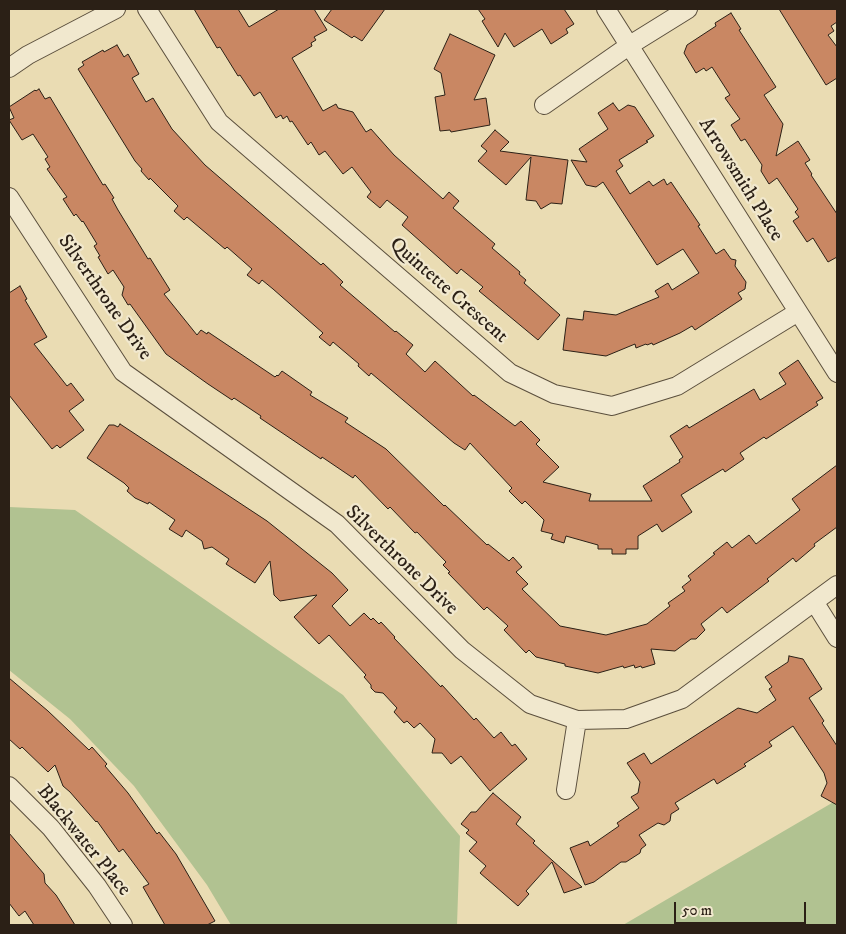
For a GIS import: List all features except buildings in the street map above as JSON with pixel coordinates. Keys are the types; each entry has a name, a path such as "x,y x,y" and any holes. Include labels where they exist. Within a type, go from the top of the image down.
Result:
{"street":[{"path":"9,68 28,55 116,9"},
{"name":"Quintette Crescent","path":"146,9 219,122 510,373 554,394 612,406 677,386 798,312"},
{"name":"Arrowsmith Place","path":"606,9 837,374"},
{"path":"544,105 630,45 688,9"},
{"name":"Silverthrone Drive","path":"9,197 124,372 337,524 462,650 530,704 577,720 626,719 682,699 837,586"},
{"path":"815,603 837,638"},
{"path":"566,790 577,720"},
{"name":"Blackwater Place","path":"9,786 51,828 97,886 122,925"}],"green space":[{"path":"9,507 75,510 343,695 460,836 457,925 231,925 207,885 134,786 70,719 9,670"},
{"path":"837,800 837,925 623,925"}]}
